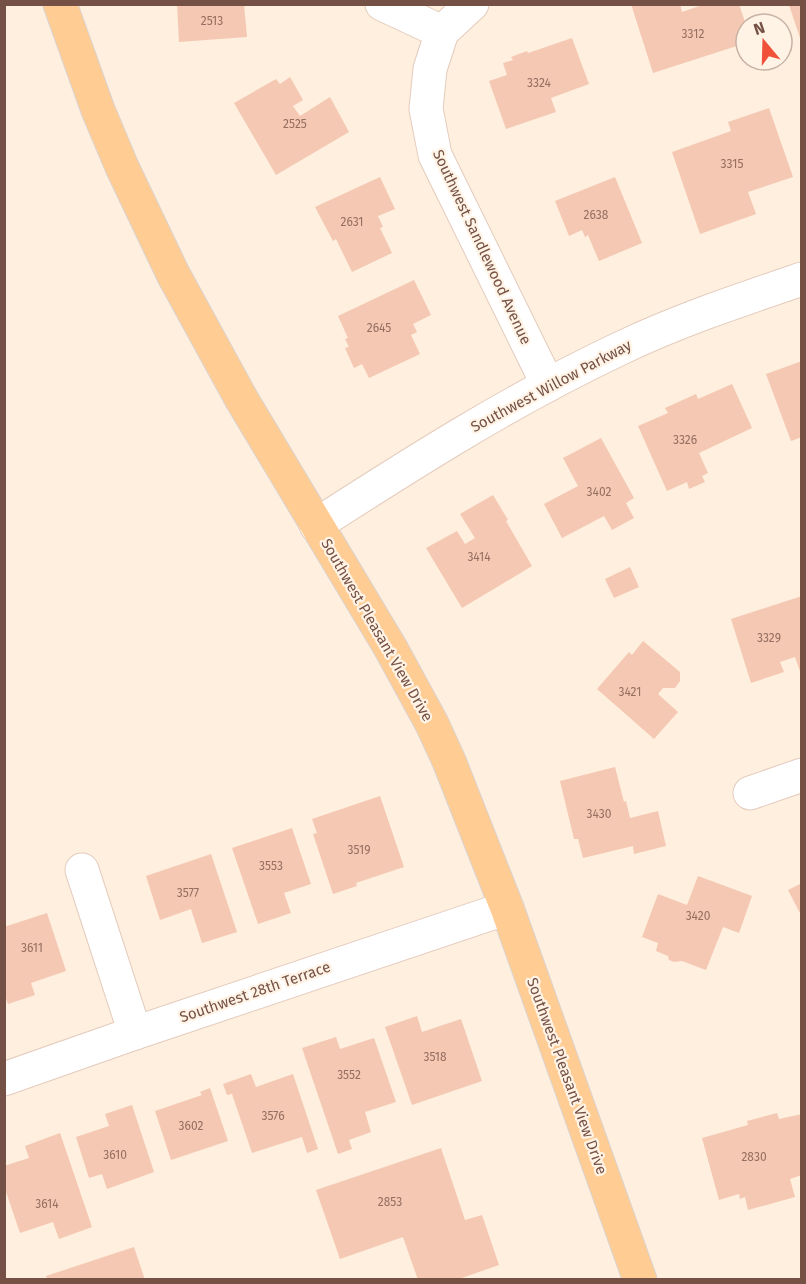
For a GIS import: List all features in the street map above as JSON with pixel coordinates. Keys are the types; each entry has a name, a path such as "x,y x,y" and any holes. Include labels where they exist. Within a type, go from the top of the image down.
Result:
{"main road":[{"name":"Southwest Pleasant View Drive","path":"60,4 102,119 146,219 207,338 390,647 432,724 466,802 507,908 640,1280"}],"street":[{"path":"382,4 442,32 472,4"},
{"name":"Southwest Sandlewood Avenue","path":"442,32 430,69 426,110 435,155 548,385"},
{"name":"Southwest Willow Parkway","path":"316,525 478,423 620,348 733,302 801,279"},
{"path":"750,793 801,775"},
{"path":"81,870 135,1033"},
{"name":"Southwest 28th Terrace","path":"4,1079 507,908"}],"building":[{"path":"177,4 244,4 247,37 179,42"},
{"path":"631,4 680,4 682,12 705,4 739,4 742,12 734,12 734,47 653,73"},
{"path":"789,5 802,5 802,38 800,38 794,20 794,12 791,12"},
{"path":"572,38 589,84 551,98 556,112 506,129 489,81 507,75 503,63 513,60 511,57"},
{"path":"290,77 303,100 293,106 300,116 330,97 349,132 276,175 234,103 276,79 280,84"},
{"path":"769,108 793,177 748,192 756,214 700,234 672,152 731,131 728,122"},
{"path":"380,177 395,209 378,216 383,227 380,228 392,253 352,272 336,239 333,241 315,207"},
{"path":"615,177 642,243 599,261 588,235 585,237 582,230 569,236 555,201"},
{"path":"414,280 431,315 413,324 417,332 411,335 420,354 369,378 362,364 354,368 345,348 349,347 345,339 348,338 338,316"},
{"path":"802,361 802,437 791,441 766,374"},
{"path":"732,384 752,428 699,453 708,473 702,476 705,482 689,489 687,482 667,491 638,426 668,413 665,408 696,394 698,399"},
{"path":"601,438 634,498 626,503 634,518 612,530 604,516 562,538 544,504 578,486 563,458"},
{"path":"493,495 532,566 462,608 426,548 457,531 465,544 475,538 460,514"},
{"path":"630,567 639,587 614,598 605,579"},
{"path":"802,596 802,677 795,657 780,662 784,672 751,683 731,619"},
{"path":"643,641 680,672 680,681 675,688 663,688 658,694 678,712 654,739 597,689 629,652 632,655"},
{"path":"615,767 630,818 658,811 666,846 634,854 633,846 583,858 578,839 574,839 560,781"},
{"path":"380,796 404,867 356,883 357,886 333,894 313,834 317,833 312,819"},
{"path":"292,828 311,884 284,893 291,913 258,924 232,848"},
{"path":"211,854 237,932 202,943 191,909 160,920 146,876"},
{"path":"698,876 752,896 739,933 723,927 706,970 682,961 669,960 668,956 656,951 658,943 642,937 658,894 687,905"},
{"path":"802,883 802,917 788,890"},
{"path":"47,913 66,971 31,983 35,995 8,1004 4,993 4,927"},
{"path":"417,1016 422,1032 461,1019 482,1081 412,1105 385,1027"},
{"path":"336,1037 340,1049 374,1038 396,1102 365,1112 371,1132 349,1140 352,1149 338,1154 302,1048"},
{"path":"251,1074 256,1087 293,1074 318,1149 307,1153 302,1137 252,1153 232,1094 227,1095 223,1084"},
{"path":"210,1088 228,1141 171,1160 155,1111 202,1095 200,1092"},
{"path":"132,1105 154,1172 107,1189 102,1174 89,1178 76,1137 109,1126 105,1114"},
{"path":"777,1113 779,1119 802,1114 802,1175 790,1179 795,1197 748,1210 745,1197 740,1199 739,1194 719,1200 702,1138 748,1125 747,1121"},
{"path":"60,1133 92,1227 59,1239 53,1222 20,1233 4,1186 4,1166 29,1158 25,1146"},
{"path":"441,1148 465,1220 482,1215 499,1265 456,1280 418,1280 403,1237 340,1259 316,1190"},
{"path":"134,1247 145,1280 47,1280 46,1276"}]}
